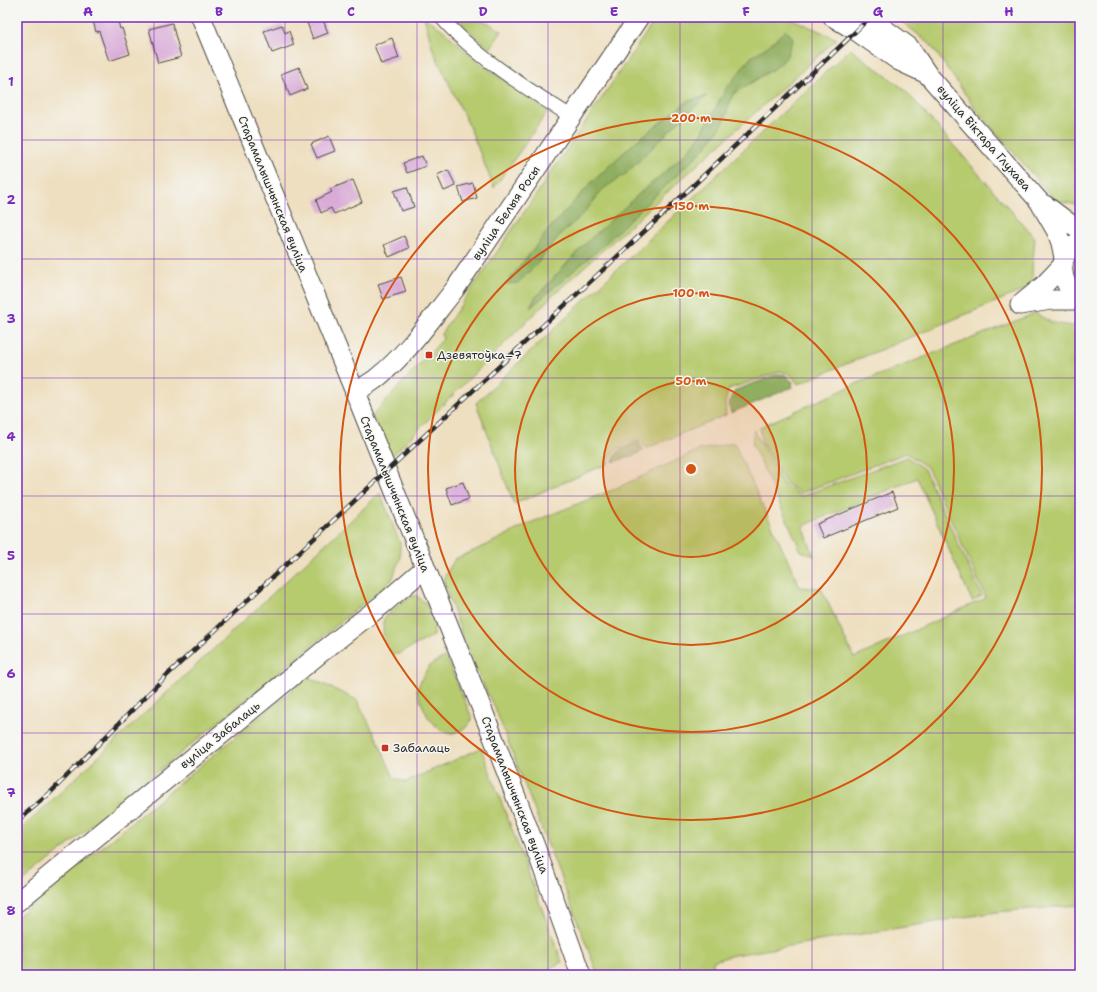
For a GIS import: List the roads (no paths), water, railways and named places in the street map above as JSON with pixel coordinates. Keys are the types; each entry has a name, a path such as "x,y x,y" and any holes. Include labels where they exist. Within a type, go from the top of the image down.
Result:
{"main road":[{"name":"Старамалышчынская вуліца","path":"201,17 355,392 425,568 530,835 581,975"},
{"name":"вуліца Белыя Росы","path":"355,392 378,377 397,360 425,328 455,289 639,17"},
{"name":"вуліца Віктара Глухава","path":"833,17 899,61 928,75"},
{"name":"вуліца Віктара Глухава","path":"868,17 909,47 928,75 1039,201 1057,232 1061,243 1063,277 1067,287 1080,299"},
{"name":"вуліца Віктара Глухава","path":"1039,201 1069,223 1080,229"},
{"path":"1080,241 1070,249 1063,262 1044,285 1020,305 1051,300 1080,299"},
{"name":"вуліца Забалаць","path":"17,902 317,655 383,604 425,568"}],"street":[{"path":"441,17 489,61 572,117"}],"railway":[{"path":"17,821 49,794 165,677 662,215 870,17"}],"place":[{"name":"Дзевятоўка–7","path":"429,355"},
{"name":"Забалаць","path":"385,748"}]}
